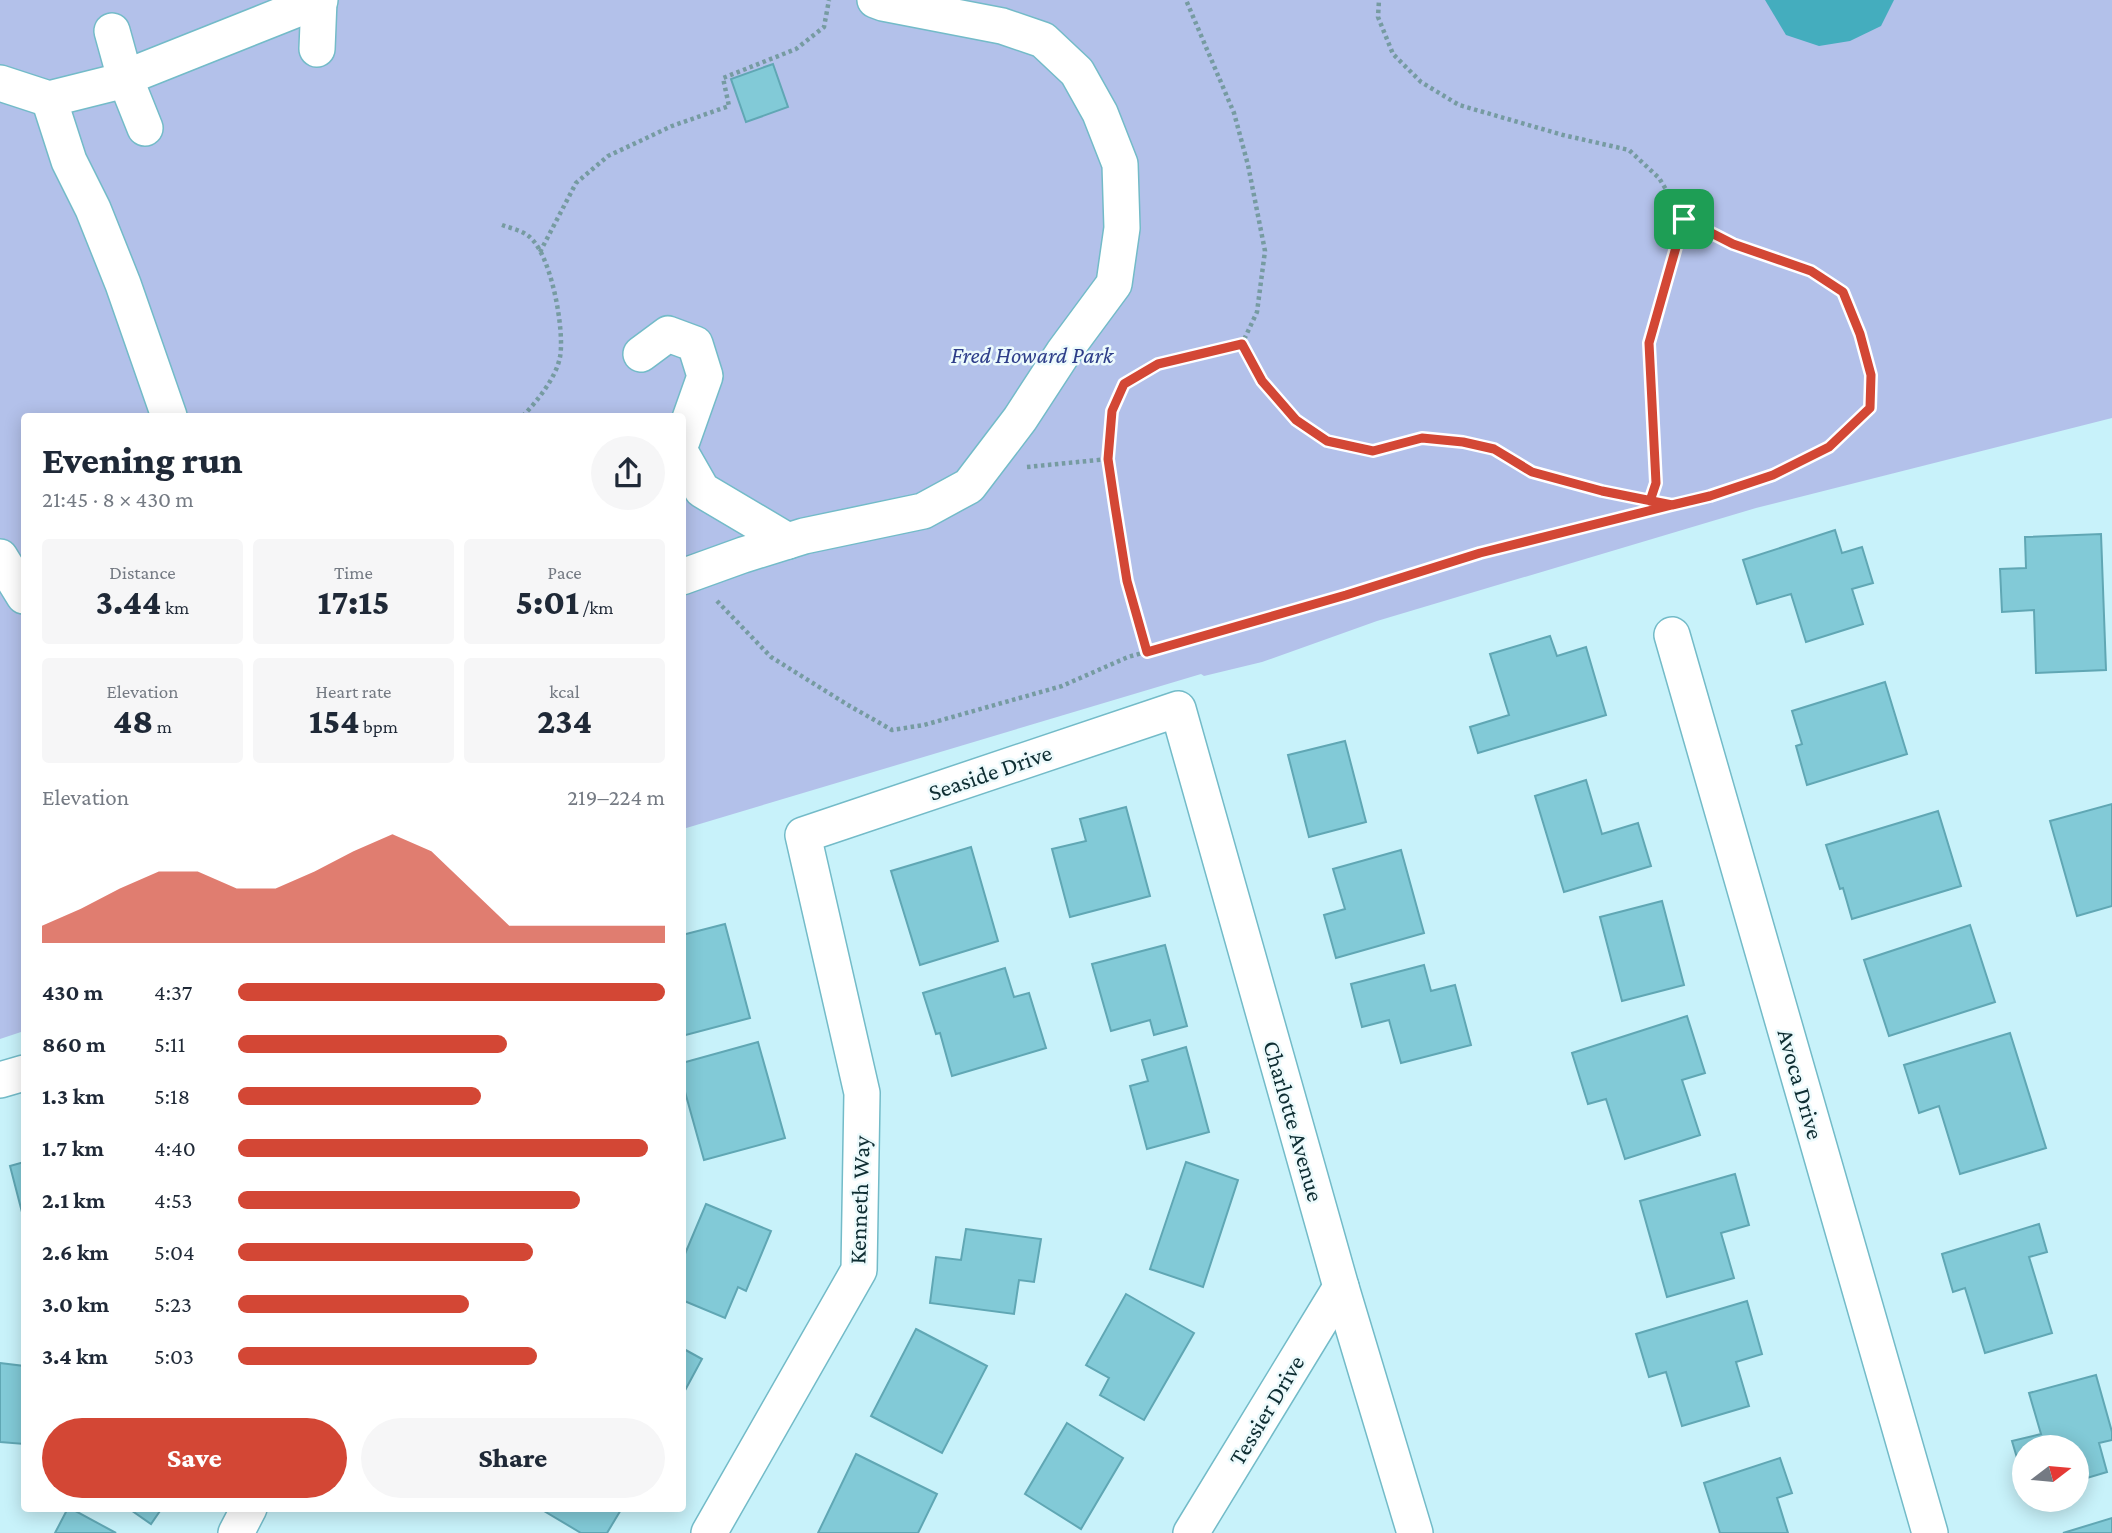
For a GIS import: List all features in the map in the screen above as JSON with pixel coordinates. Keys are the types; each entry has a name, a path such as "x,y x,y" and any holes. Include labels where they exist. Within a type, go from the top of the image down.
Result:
{"street":[{"path":"0,83 49,99 125,78 320,0 317,49"},
{"path":"689,575 788,541 923,511 969,486 1020,419 1063,353 1114,284 1122,228 1120,164 1100,113 1077,72 1043,40 1002,26 876,0"},
{"path":"112,31 125,78 145,128"},
{"path":"49,99 69,161 93,209 123,284 168,413"},
{"path":"641,354 668,334 695,344 705,376 686,431"},
{"path":"686,462 702,490 788,541"},
{"path":"0,557 21,591"},
{"name":"Avoca Drive","path":"1672,635 1930,1533"},
{"name":"Seaside Drive","path":"803,835 1178,709"},
{"name":"Charlotte Avenue","path":"1178,709 1341,1287 1415,1533"},
{"name":"Kenneth Way","path":"709,1533 859,1270 862,1093 803,835"},
{"path":"0,1080 21,1074"},
{"name":"Tessier Drive","path":"1191,1533 1341,1287"},
{"path":"236,1533 247,1512"}],"path":[{"path":"540,252 576,183 608,156 672,126 729,106 723,78 796,49 824,27 829,0"},
{"path":"1186,0 1234,113 1248,165 1265,251 1257,312 1242,344"},
{"path":"689,575 771,657 892,730 924,725 1062,686 1128,657 1346,595 1480,553 1710,496 1773,475 1829,447 1870,408 1871,375 1860,334 1843,292 1811,271 1733,244 1684,219 1659,178 1629,150 1563,135 1460,105 1421,82 1393,54 1378,17 1379,0"},
{"path":"1650,501 1656,483 1649,343 1684,219"},
{"path":"502,225 529,236 540,252 548,266 560,318 560,358 543,395 526,413"},
{"path":"1147,652 1127,581 1108,459 1112,411 1124,384 1158,364 1242,344"},
{"path":"1242,344 1262,381 1296,420 1327,441 1373,451 1422,438 1463,442 1494,449 1532,472 1672,505"},
{"path":"1023,468 1108,459"}],"green space":[{"name":"Fred Howard Park","path":"0,0 2112,0 2112,418 1756,508 1377,621 1262,662 1204,676 1201,674 686,828 686,413 21,413 21,1032 0,1039"}],"shaded area":[{"path":"1765,0 1894,0 1881,26 1850,41 1819,46 1786,35"}],"building":[{"path":"773,64 788,107 746,122 731,79"},
{"path":"1835,530 1842,553 1862,547 1873,583 1852,589 1863,624 1806,642 1791,594 1757,604 1743,560"},
{"path":"2101,534 2106,670 2036,673 2034,610 2002,612 2000,569 2026,568 2025,537"},
{"path":"1550,636 1557,656 1586,647 1606,715 1478,753 1470,727 1509,715 1490,654"},
{"path":"1885,682 1907,754 1807,785 1796,746 1802,744 1792,711"},
{"path":"1345,741 1366,822 1309,837 1288,755"},
{"path":"1586,780 1602,834 1638,823 1651,866 1564,892 1535,796"},
{"path":"2112,804 2112,906 2077,916 2050,821"},
{"path":"1126,807 1150,896 1070,917 1052,849 1086,841 1080,819"},
{"path":"1938,811 1961,886 1852,919 1826,845"},
{"path":"971,847 998,941 920,965 891,871"},
{"path":"1401,850 1424,933 1336,958 1324,915 1345,909 1333,869"},
{"path":"1662,901 1684,985 1622,1001 1600,917"},
{"path":"725,924 750,1018 686,1035 686,934"},
{"path":"1970,925 1995,1002 1889,1036 1864,960"},
{"path":"1165,945 1187,1026 1154,1035 1150,1020 1111,1031 1092,964"},
{"path":"1424,965 1431,991 1455,985 1471,1045 1401,1063 1389,1020 1362,1027 1351,984"},
{"path":"1005,968 1014,997 1029,993 1046,1048 952,1076 940,1033 936,1034 923,993"},
{"path":"1687,1016 1705,1073 1682,1080 1700,1135 1625,1159 1606,1099 1588,1104 1572,1053"},
{"path":"2010,1033 2046,1148 1960,1174 1939,1106 1919,1113 1904,1065"},
{"path":"758,1042 785,1138 704,1160 686,1095 686,1062"},
{"path":"1186,1047 1209,1132 1147,1149 1130,1086 1148,1081 1142,1060"},
{"path":"1186,1162 1238,1180 1203,1287 1150,1269"},
{"path":"21,1163 21,1208 10,1166"},
{"path":"1735,1174 1749,1225 1721,1233 1734,1278 1667,1297 1640,1201"},
{"path":"706,1204 771,1231 746,1291 738,1287 725,1318 686,1302 686,1252"},
{"path":"2039,1224 2047,1252 2029,1257 2052,1333 1985,1353 1965,1288 1953,1292 1942,1254"},
{"path":"966,1229 1041,1239 1034,1282 1019,1280 1014,1314 930,1303 936,1257 961,1260"},
{"path":"1126,1294 1194,1333 1144,1420 1100,1395 1109,1378 1086,1365"},
{"path":"1747,1301 1762,1354 1736,1362 1749,1406 1682,1426 1666,1372 1649,1377 1636,1334"},
{"path":"916,1329 987,1366 942,1453 871,1416"},
{"path":"686,1350 702,1359 686,1389"},
{"path":"0,1363 21,1366 21,1444 0,1442"},
{"path":"2096,1375 2112,1432 2112,1440 2099,1443 2107,1472 2090,1477 2090,1435 2037,1435 2041,1434 2029,1393"},
{"path":"1067,1423 1123,1458 1081,1529 1025,1494"},
{"path":"856,1454 937,1494 918,1533 818,1533"},
{"path":"1780,1458 1792,1493 1777,1498 1788,1533 1720,1533 1704,1483"},
{"path":"66,1512 77,1512 116,1533 55,1533"},
{"path":"134,1512 159,1512 151,1524"},
{"path":"546,1512 620,1512 607,1533 581,1533"},
{"path":"2112,1518 2112,1533 2063,1533"}],"route":[{"path":"1684,219 1649,343 1656,483 1650,501 1672,505 1480,553 1147,652 1127,581 1108,459 1112,411 1124,384 1158,364 1242,344 1262,381 1296,420 1327,441 1373,451 1422,438 1463,442 1494,449 1532,472 1602,491 1650,501 1672,505 1710,496 1773,475 1829,447 1870,408 1871,375 1860,334 1843,292 1811,271 1733,244 1684,219"}]}
